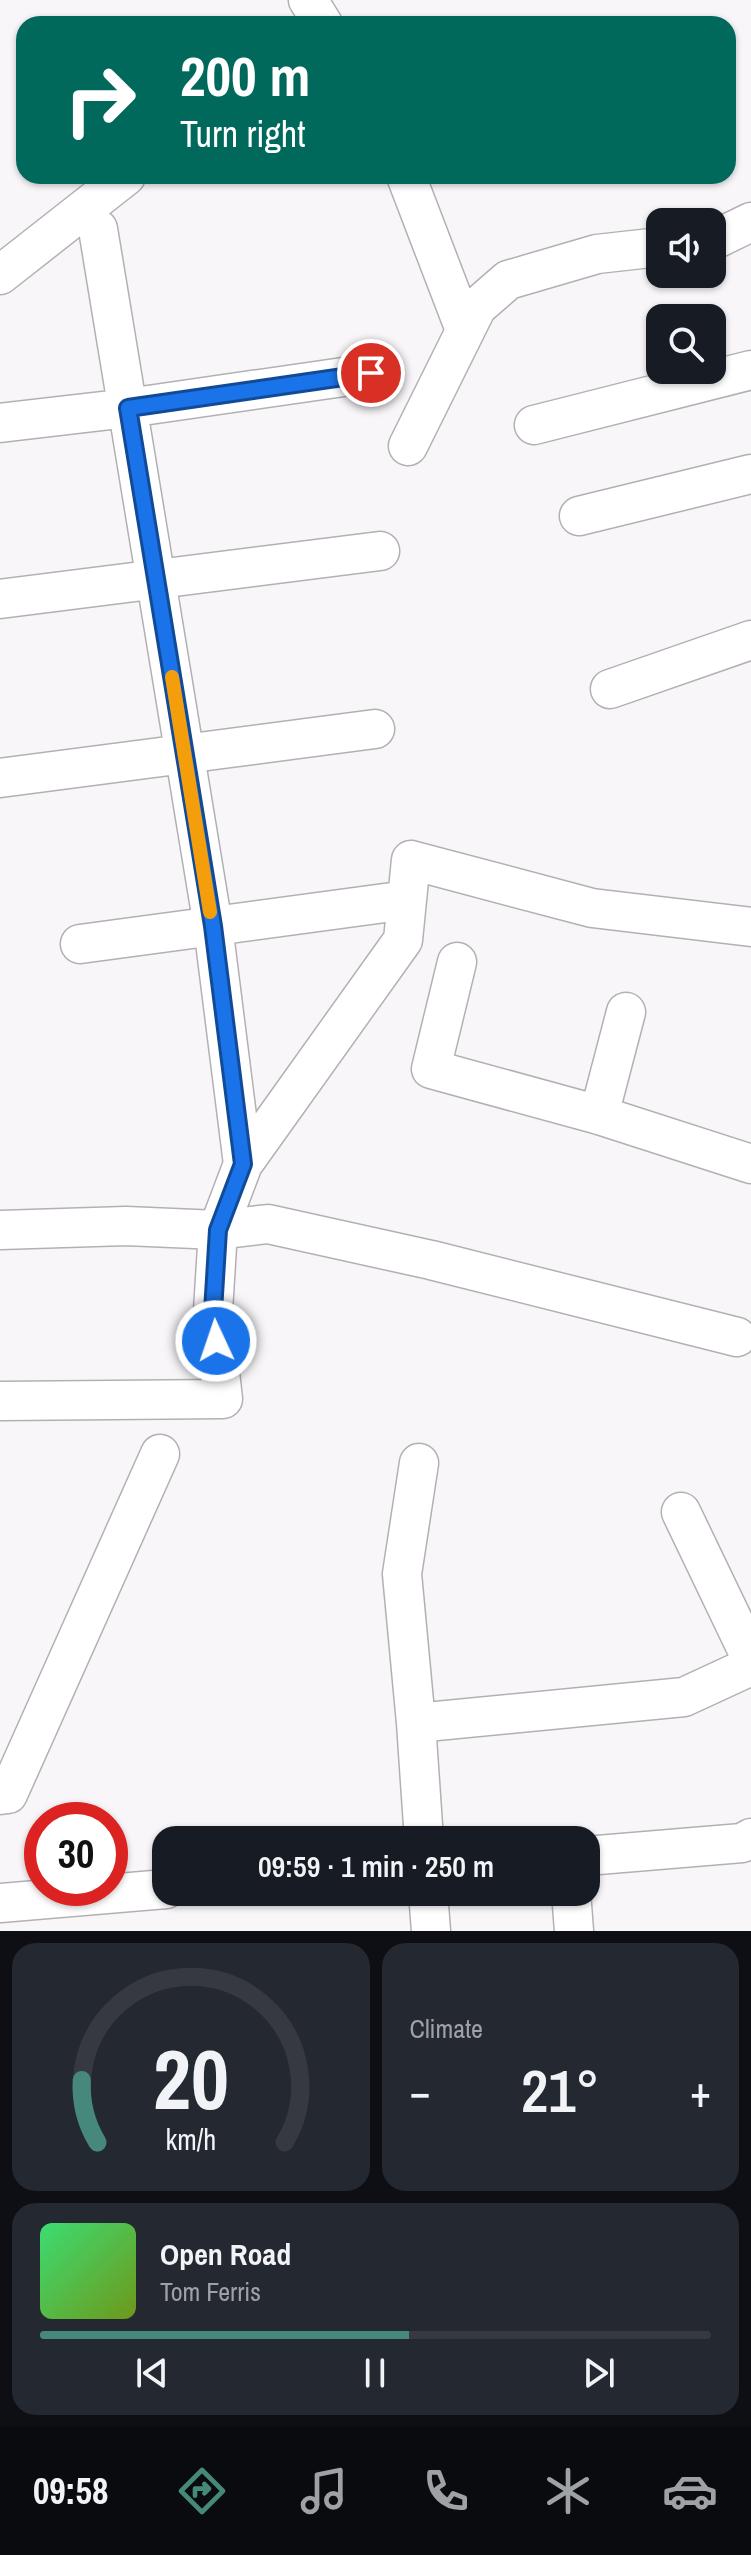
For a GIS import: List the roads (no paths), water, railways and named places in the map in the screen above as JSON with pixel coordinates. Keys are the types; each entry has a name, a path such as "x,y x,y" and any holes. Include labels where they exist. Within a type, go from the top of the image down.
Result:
{"street":[{"path":"0,275 116,184"},
{"path":"409,184 465,330"},
{"path":"726,234 751,222"},
{"path":"98,229 213,926 243,1164"},
{"path":"408,446 477,307 508,280 597,254 646,249"},
{"path":"534,425 751,370"},
{"path":"0,423 371,373"},
{"path":"579,516 751,474"},
{"path":"0,599 380,551"},
{"path":"610,689 751,640"},
{"path":"0,778 375,729"},
{"path":"0,1401 223,1399 213,1311 218,1230 243,1164 403,940 411,860 592,908 751,927"},
{"path":"80,944 407,900"},
{"path":"457,962 431,1069 599,1115 751,1164"},
{"path":"599,1115 626,1012"},
{"path":"0,1230 126,1226 218,1230 268,1224 431,1260 737,1337"},
{"path":"0,1795 8,1794 160,1454"},
{"path":"419,1463 402,1574 423,1826"},
{"path":"681,1512 751,1658"},
{"path":"416,1723 684,1697 751,1666"},
{"path":"600,1855 742,1843 751,1838"},
{"path":"0,1903 152,1890"},
{"path":"429,1906 431,1931"},
{"path":"572,1906 574,1931"}]}
